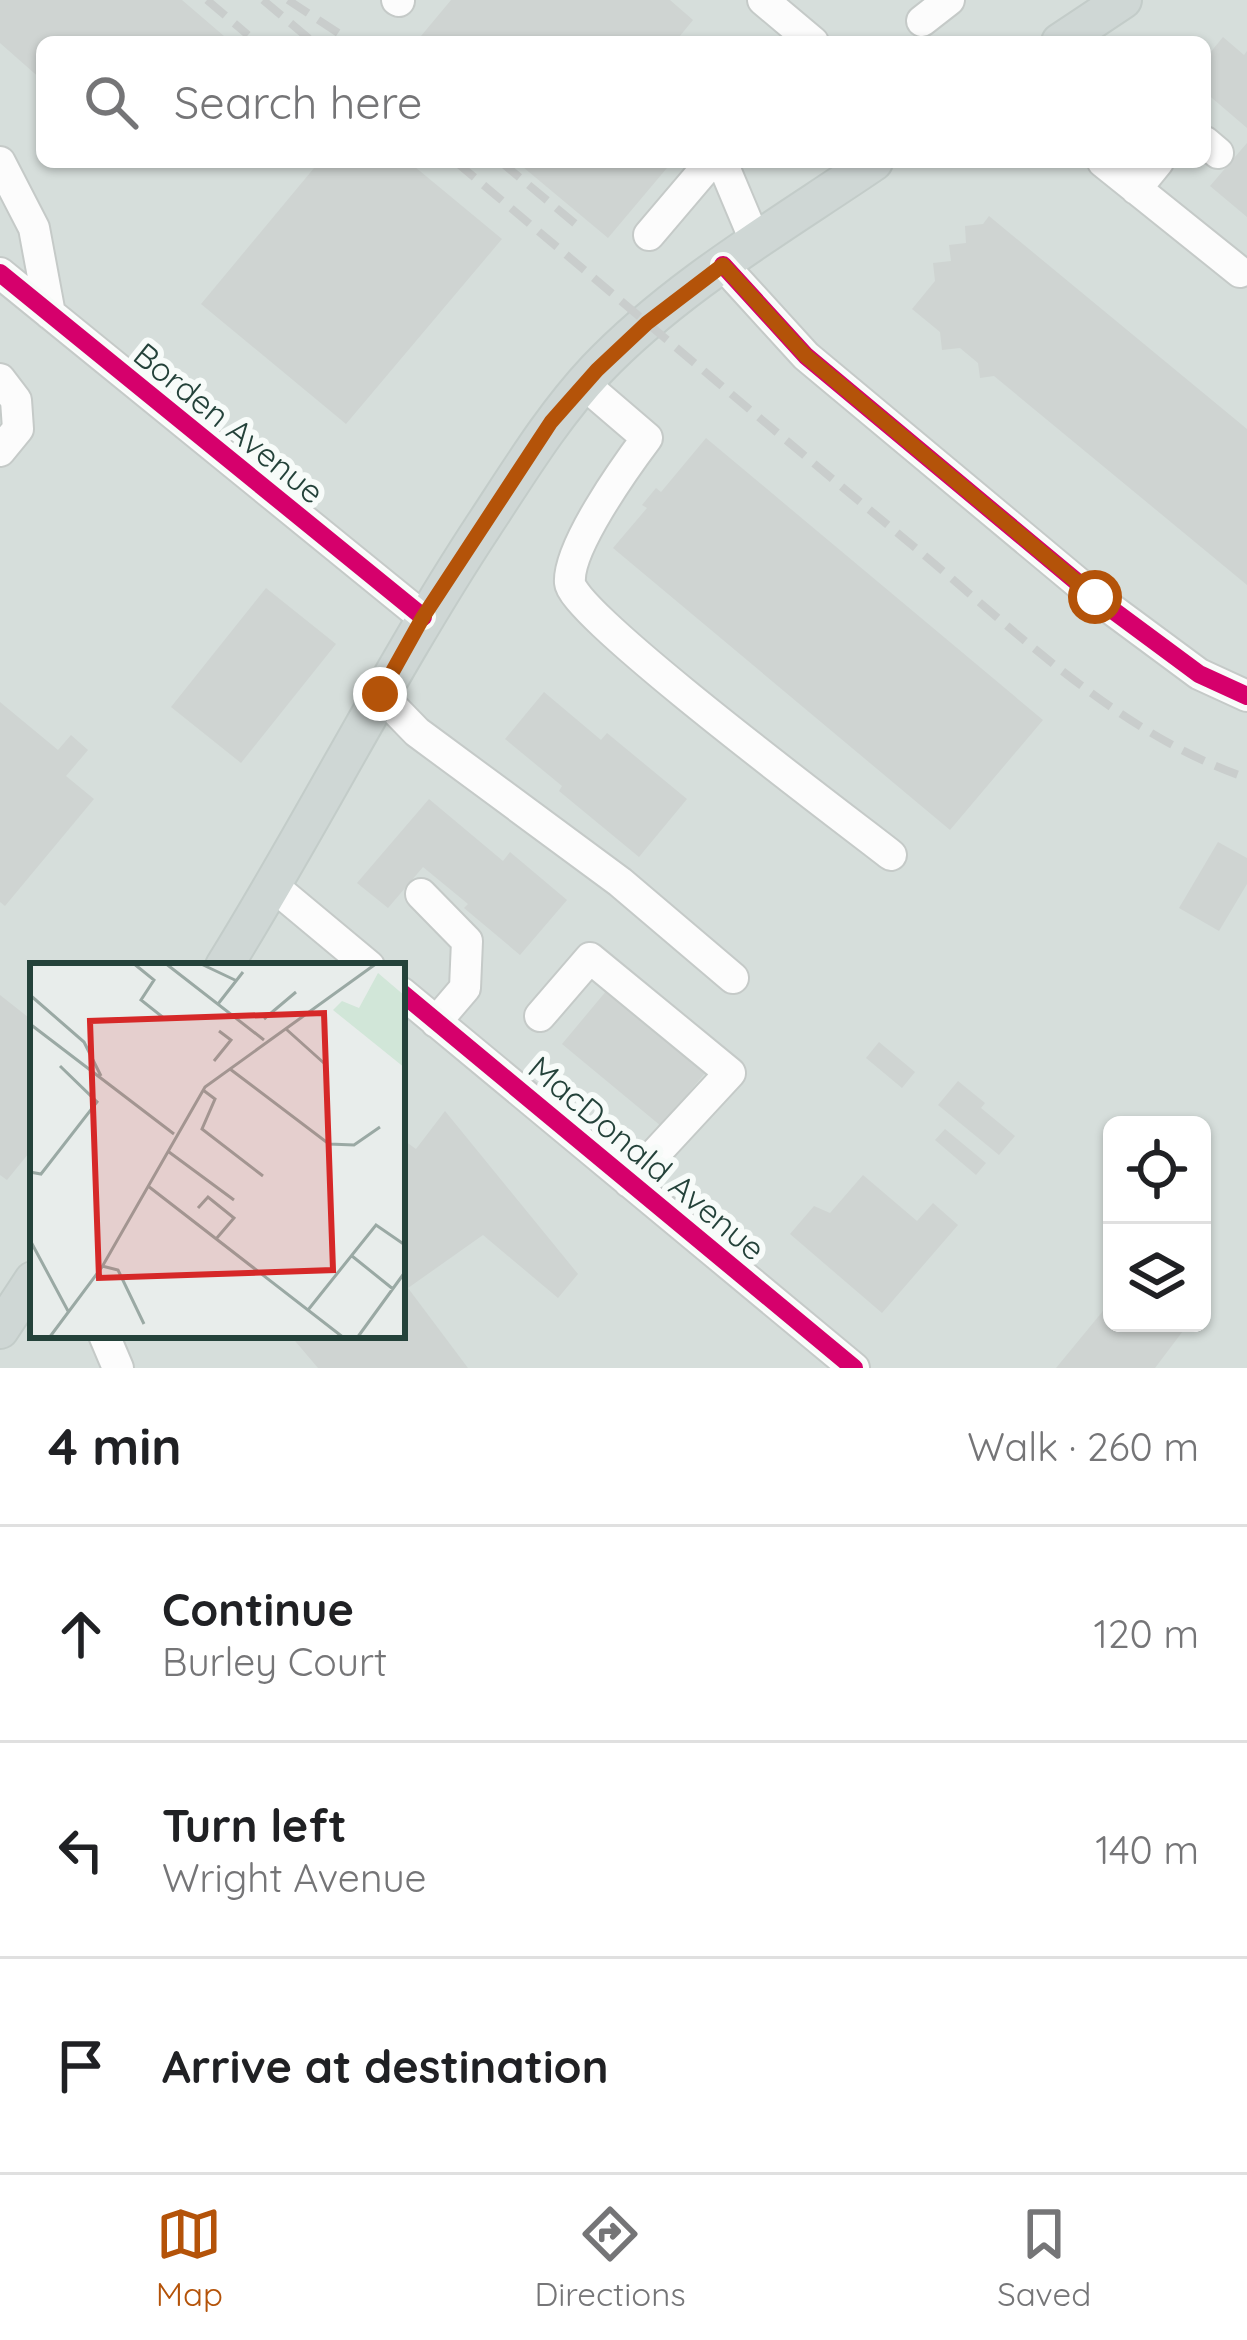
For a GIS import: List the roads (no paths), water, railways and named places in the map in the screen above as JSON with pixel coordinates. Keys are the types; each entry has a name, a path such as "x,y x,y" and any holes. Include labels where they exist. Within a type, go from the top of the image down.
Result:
{"main road":[{"path":"1069,36 1123,0"},
{"path":"226,963 423,617 551,422 647,323 865,168"}],"street":[{"path":"763,0 806,36"},
{"path":"922,21 949,0"},
{"path":"0,162 34,228 50,314"},
{"path":"649,236 706,168"},
{"path":"725,168 756,243"},
{"path":"1110,168 1240,272"},
{"path":"1136,189 1154,168"},
{"path":"723,265 806,356 1095,597 1199,674 1247,696"},
{"name":"Borden Avenue","path":"0,272 423,617"},
{"path":"0,379 16,400 17,429 0,451"},
{"path":"584,384 647,438 616,479 574,559 570,583 574,596 632,650 891,855"},
{"path":"380,694 416,732 620,882 733,978"},
{"path":"273,886 365,963"},
{"path":"421,894 466,941 465,988 436,1022"},
{"path":"540,1016 590,958 730,1073 629,1183"},
{"name":"MacDonald Avenue","path":"405,996 854,1368"},
{"path":"105,1338 118,1368"}],"railway":[{"path":"207,0 248,35"},
{"path":"263,0 306,36"},
{"path":"288,0 343,36"},
{"path":"463,168 1033,648 1157,736 1247,778"},
{"path":"508,168 578,226"}]}
